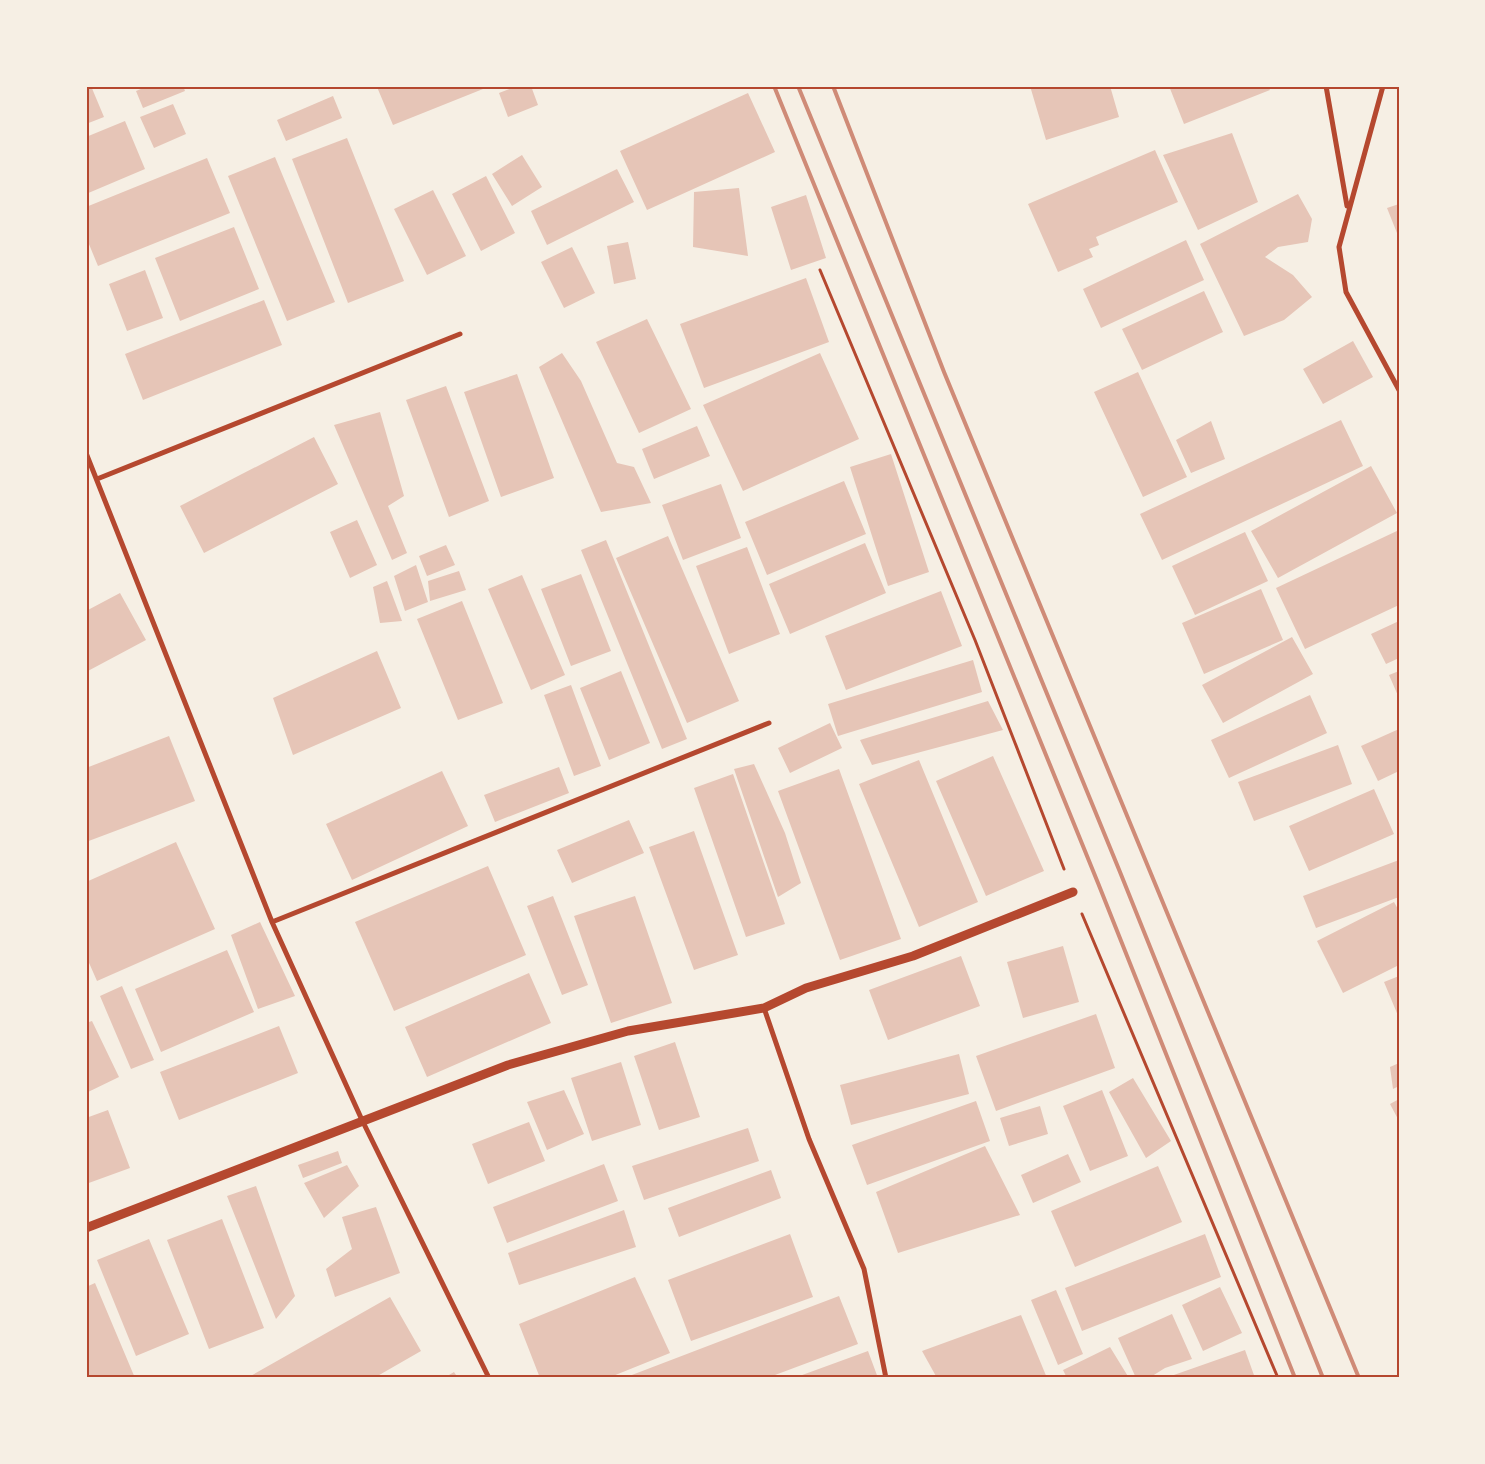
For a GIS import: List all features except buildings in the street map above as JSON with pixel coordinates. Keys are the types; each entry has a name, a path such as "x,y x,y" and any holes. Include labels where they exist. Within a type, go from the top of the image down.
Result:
{"street":[{"path":"1326,86 1348,210"},
{"path":"1383,86 1339,247 1346,292 1399,390"},
{"path":"97,479 460,334"},
{"path":"86,453 272,922 362,1120 489,1378"},
{"path":"272,922 769,724"},
{"path":"86,1228 508,1065 619,1034 764,1008 806,988 913,956 1073,892"},
{"path":"764,1008 809,1139 864,1269 886,1378"}],"path":[{"path":"820,270 975,640 1073,892 1278,1378"}],"railway":[{"path":"774,86 1098,883 1295,1378"},
{"path":"798,86 1120,872 1323,1378"},
{"path":"833,86 944,372 1359,1378"}]}
